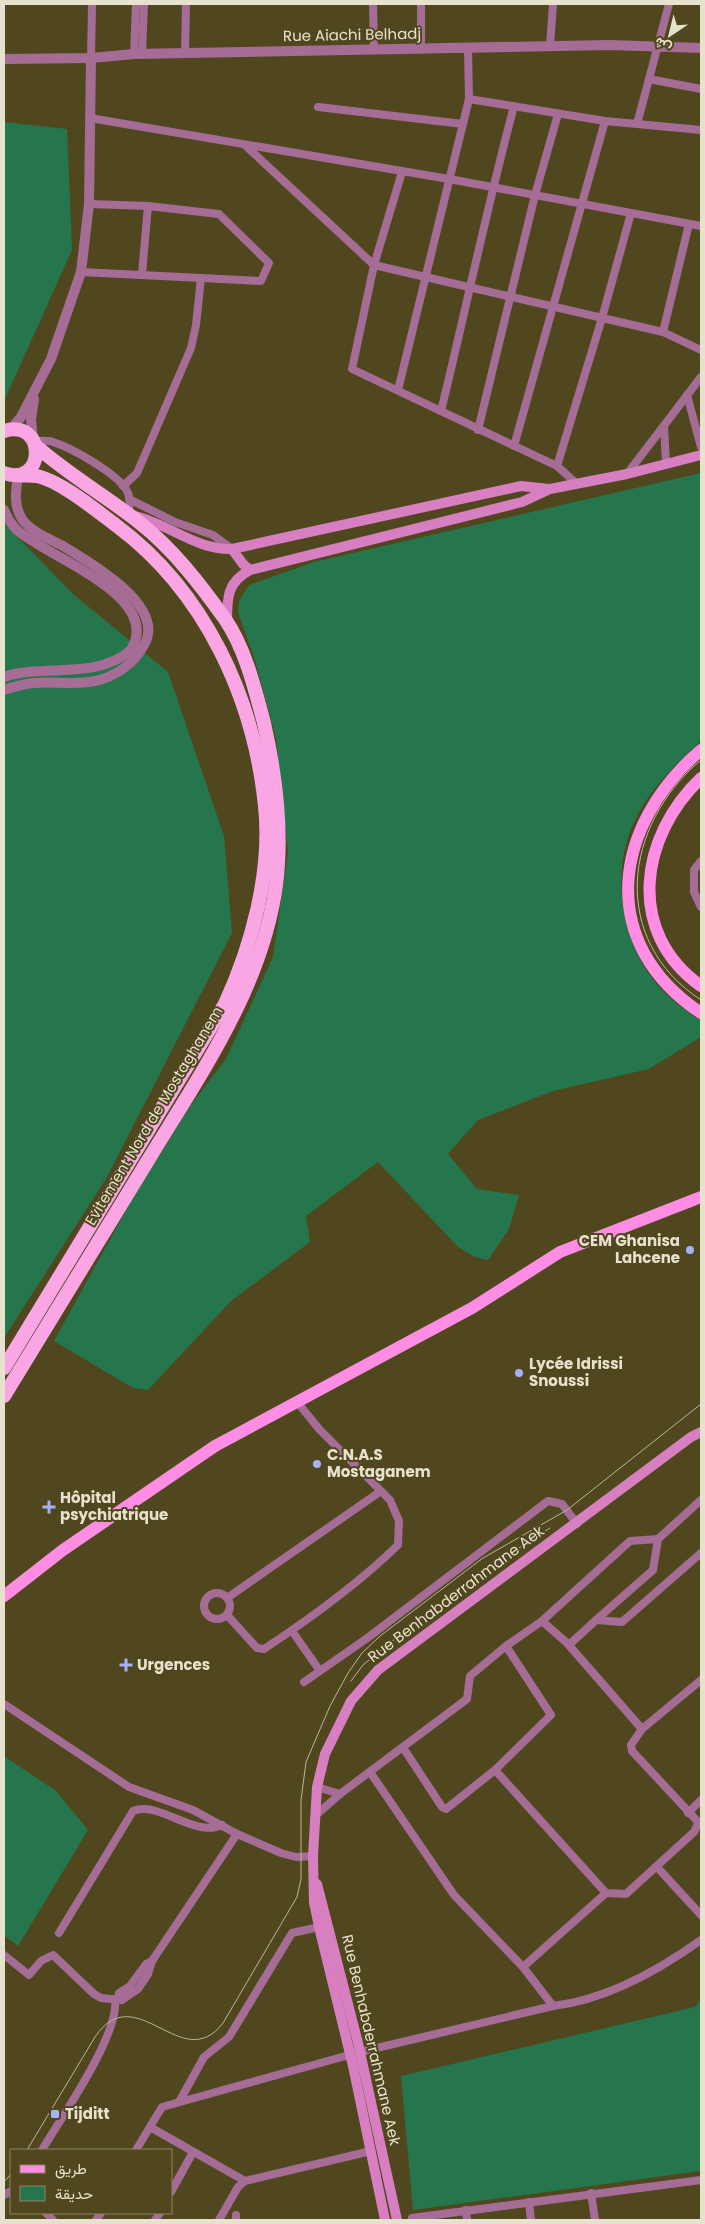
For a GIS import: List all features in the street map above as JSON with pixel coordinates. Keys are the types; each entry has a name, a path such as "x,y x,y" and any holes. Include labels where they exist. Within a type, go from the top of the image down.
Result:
{"highway":[{"name":"Evitement Nord de Mostaghanem","path":"4,1396 231,1021 265,932 276,886 278,856 275,783 271,756 259,703 241,650 227,622 180,560 153,534 128,514 64,470 34,443 24,431 6,430"},
{"path":"18,475 33,464 34,443"},
{"name":"Evitement Nord de Mostaghanem","path":"4,474 38,476 50,482 91,507 143,545 173,577 215,639 246,714 258,764 265,816 264,854 254,925 242,966 225,1004 4,1368"}],"main road":[{"path":"227,622 227,601 231,586 237,578 250,570 522,502 550,489 627,474 701,455"},
{"path":"128,514 146,520 198,544 232,549 521,486 550,489"},
{"path":"232,549 250,570"},
{"path":"701,750 666,786 644,819 631,855 628,885 636,934 650,963 671,990 701,1013"},
{"path":"701,778 684,797 665,825 653,853 649,879 652,909 660,934 676,962 701,986"},
{"path":"4,1596 58,1554 215,1446 479,1304 560,1252 701,1197"},
{"name":"Rue Benhabderrahmane Aek","path":"386,2220 314,1902 313,1856 317,1787 325,1754 344,1712 362,1687 378,1670 691,1437 701,1432"},
{"name":"Rue Benhabderrahmane Aek","path":"313,1868 360,2052 397,2220"}],"street":[{"path":"6,430 21,417 35,394 51,359 81,272 89,204 92,4"},
{"path":"136,4 138,54"},
{"path":"138,54 144,4"},
{"path":"185,54 186,4"},
{"path":"373,4 374,50"},
{"path":"421,4 421,49"},
{"path":"550,46 553,4"},
{"path":"637,124 669,4"},
{"name":"Rue Aiachi Belhadj","path":"4,59 91,58 138,54 550,46 701,48"},
{"path":"398,390 469,99 468,48"},
{"path":"649,79 701,89"},
{"path":"469,99 605,121 701,130"},
{"path":"441,411 471,288 492,187 514,106"},
{"path":"318,107 463,124"},
{"path":"478,430 535,195 558,114"},
{"path":"90,118 449,179 701,226"},
{"path":"514,446 605,121"},
{"path":"246,146 374,265 663,332 701,350"},
{"path":"402,172 374,265 352,369 356,373 398,390 478,430 557,466 577,484"},
{"path":"81,272 261,281 269,260 219,214 148,206 89,204"},
{"path":"142,274 148,206"},
{"path":"557,466 602,318 631,213"},
{"path":"663,332 689,224"},
{"path":"123,486 136,473 190,348 196,325 200,278"},
{"path":"627,474 701,377"},
{"path":"35,394 31,420 34,443 53,442 112,475 123,486 129,499 128,514"},
{"path":"687,396 701,447"},
{"path":"664,426 666,463"},
{"path":"4,690 32,683 91,682 108,677 132,661 148,638 149,625 142,608 126,591 91,564 32,528 23,520 16,501 18,475"},
{"path":"129,499 175,522 213,535 232,549"},
{"path":"4,510 17,530 90,576 122,600 134,616 138,631 131,650 103,665 90,669 22,673 4,677"},
{"path":"701,861 694,870 694,892 701,907"},
{"path":"227,1615 261,1650 292,1631 376,1567 398,1545 399,1521 390,1500 319,1429 298,1403"},
{"path":"227,1598 381,1491"},
{"path":"304,1682 548,1500 562,1504 576,1524"},
{"path":"316,1815 340,1794 468,1699 470,1676 506,1646 542,1621 630,1541 658,1539 701,1500"},
{"path":"569,1645 653,1570 658,1539"},
{"path":"596,1620 622,1622 701,1553"},
{"path":"216,1592 227,1598 230,1606 227,1615 219,1619 211,1618 205,1612 203,1603 208,1596 216,1592"},
{"path":"542,1621 569,1645 642,1729"},
{"path":"292,1631 320,1671"},
{"path":"404,1748 442,1807 446,1809 495,1770 551,1715 506,1646"},
{"path":"523,1967 606,1893 626,1894 694,1832 699,1824 632,1751 631,1745 642,1729 701,1680"},
{"path":"4,1704 129,1787 193,1810 237,1834 281,1853 296,1857 313,1856"},
{"path":"495,1770 606,1893"},
{"path":"370,1772 454,1895 523,1967 553,2006"},
{"path":"317,1787 340,1794"},
{"path":"688,1813 701,1800"},
{"path":"59,1934 133,1811 144,1809 206,1828 222,1825"},
{"path":"43,2149 104,2043 119,1993 130,1986 146,1964 152,1961 237,1834"},
{"path":"657,1867 701,1915"},
{"path":"179,2102 204,2057 229,2037 292,1933 319,1927"},
{"path":"137,2149 162,2107 360,2052 553,2006 575,2003 632,1982 701,1940"},
{"path":"4,1955 29,1975 40,1962 53,1955 87,1989 101,1998 117,1999"},
{"path":"150,2126 245,2181"},
{"path":"219,2220 238,2187 245,2181 371,2151"},
{"path":"172,2190 193,2152"},
{"path":"412,2218 701,2180"},
{"path":"591,2193 595,2220"},
{"path":"528,2202 531,2220"},
{"path":"466,2210 467,2220"}],"green space":[{"path":"4,122 67,129 72,250 4,401"},
{"path":"701,473 701,741 674,766 643,805 629,836 623,857 621,879 626,923 633,944 643,964 665,993 701,1021 701,1037 649,1069 553,1091 478,1120 448,1154 477,1189 519,1195 509,1229 488,1260 475,1257 458,1247 378,1162 306,1216 310,1242 231,1301 148,1390 133,1388 54,1341 130,1203 191,1105 226,1059 273,957 288,852 276,738 255,660 238,612 239,601 249,585 314,562"},
{"path":"4,523 73,594 168,672 224,836 232,933 107,1177 4,1338"},
{"path":"4,1756 56,1791 88,1830 18,1946 4,1935"},
{"path":"701,1999 701,2171 413,2210 401,2076 695,2007"}],"tram line":[{"path":"701,760 675,787 655,816 642,849 637,882 640,915 651,946 671,975 701,1000"},
{"path":"28,2149 95,2037 111,2021 127,2017 143,2020 175,2035 191,2039 207,2037 223,2023 297,1897 301,1879 301,1800 306,1762 330,1706 348,1673 362,1653 380,1636 483,1558 567,1510 701,1404"},
{"path":"351,1681 363,1665 387,1645 489,1567 550,1528"},
{"path":"4,2182 10,2175"}],"place":[{"name":"CEM Ghanisa Lahcene","path":"690,1250"},
{"name":"Lycée Idrissi Snoussi","path":"519,1373"},
{"name":"C.N.A.S Mostaganem","path":"317,1464"},
{"name":"Hôpital psychiatrique","path":"49,1507"},
{"name":"Urgences","path":"126,1665"},
{"name":"Tijditt","path":"55,2114"}]}
